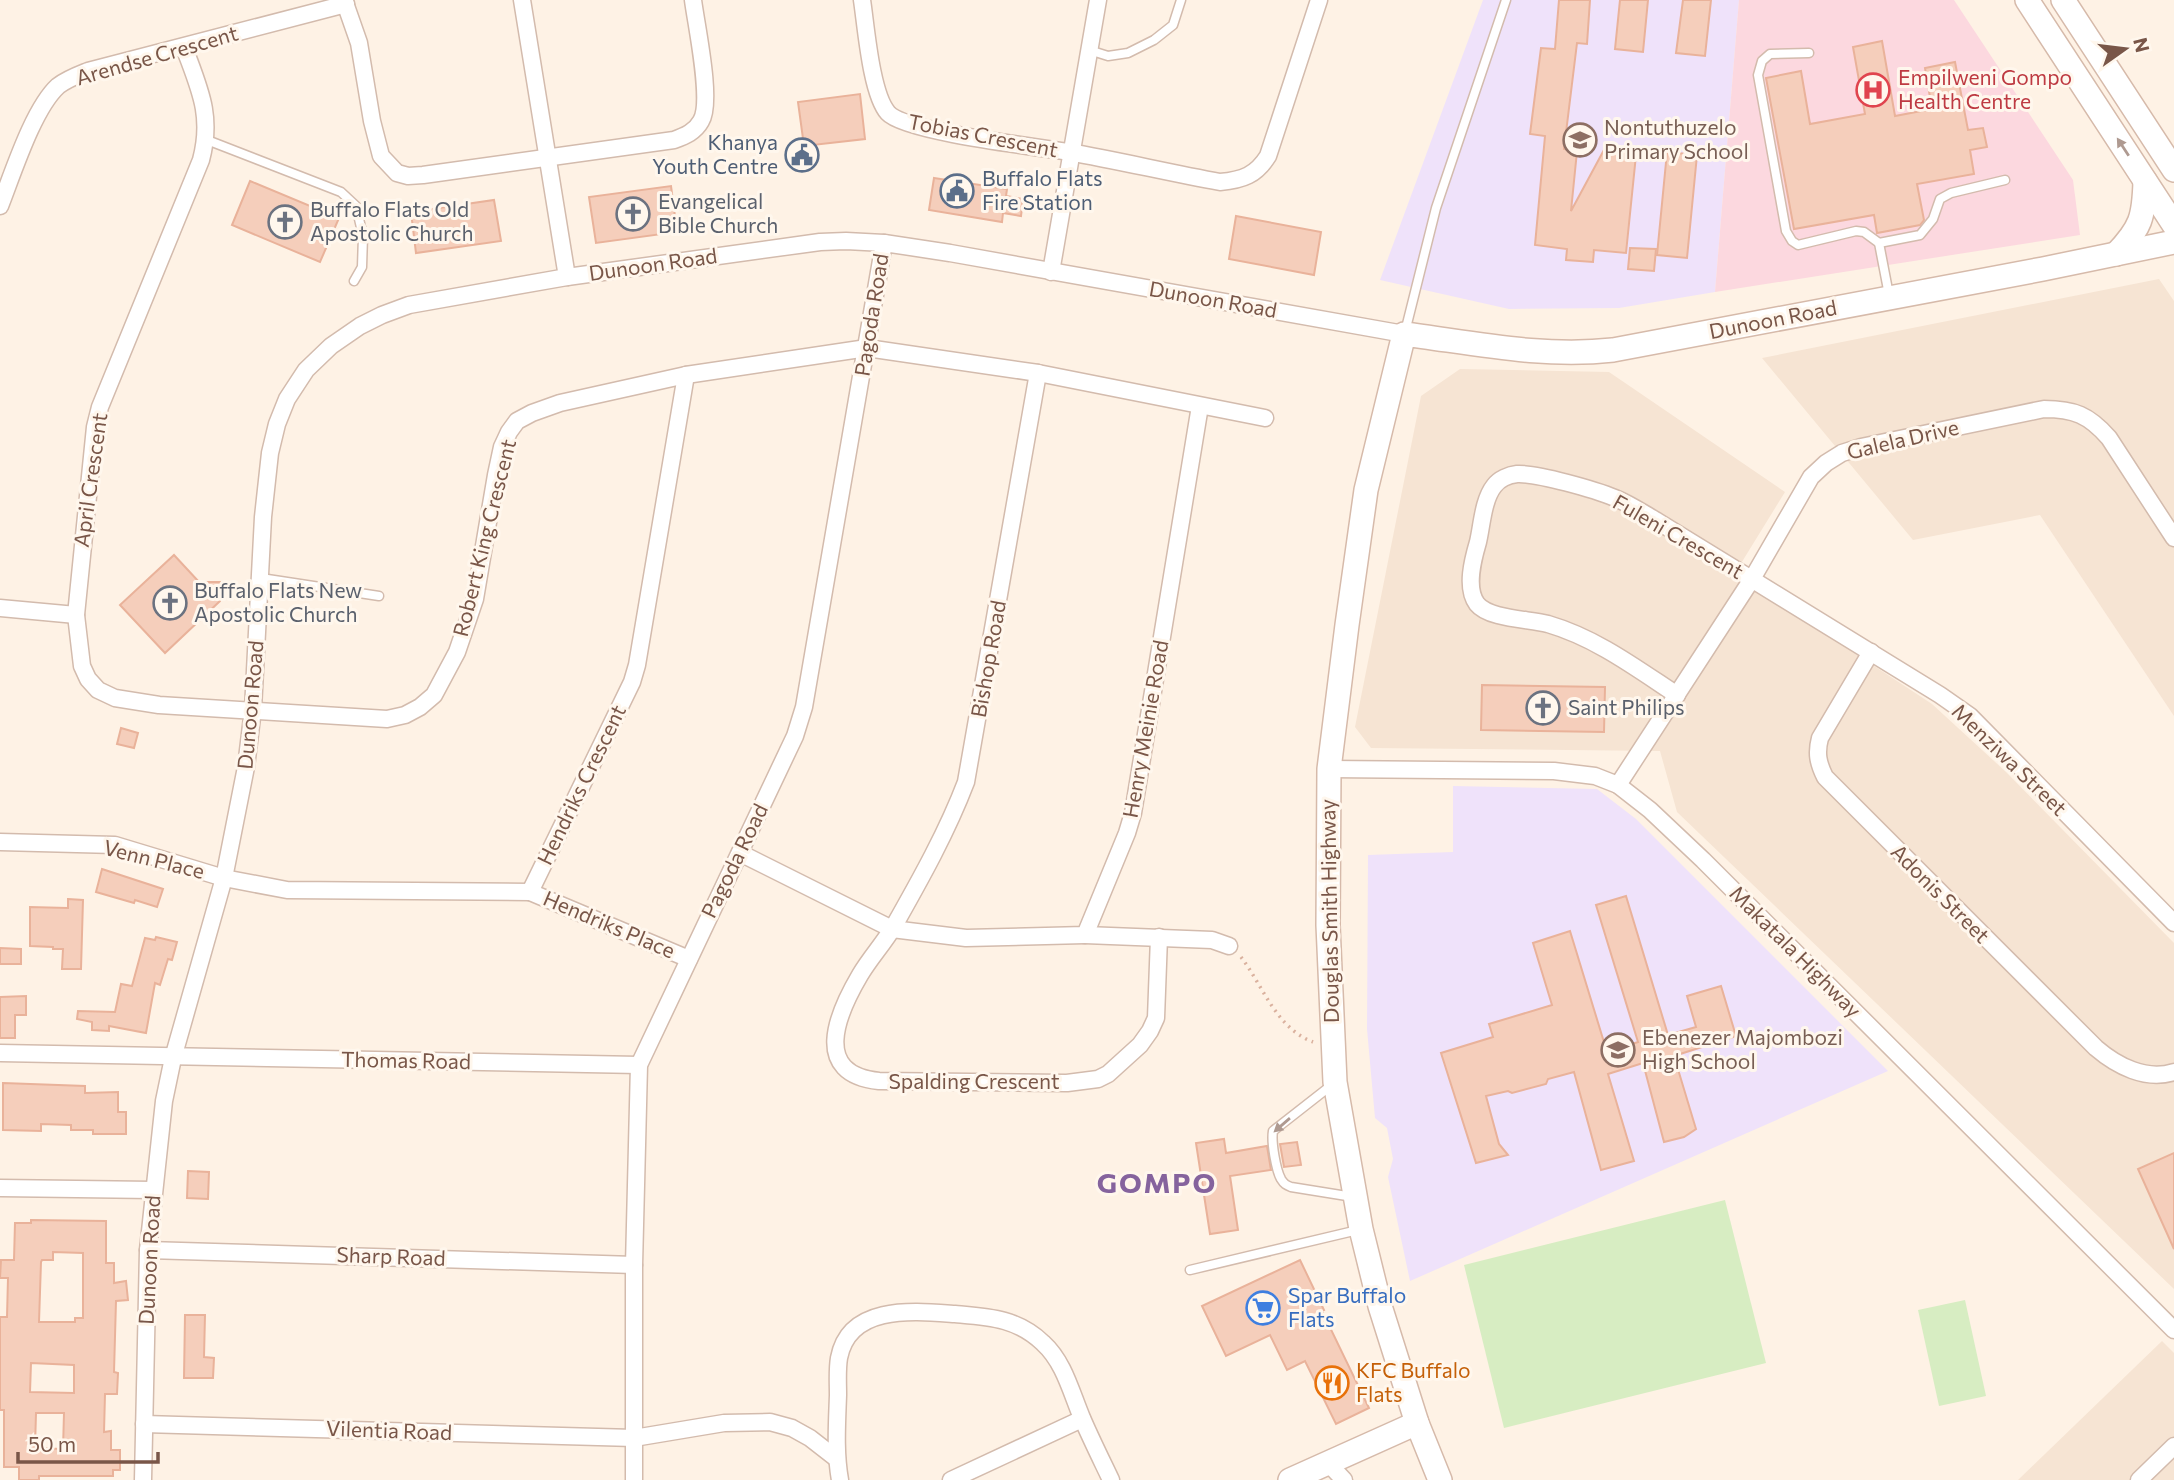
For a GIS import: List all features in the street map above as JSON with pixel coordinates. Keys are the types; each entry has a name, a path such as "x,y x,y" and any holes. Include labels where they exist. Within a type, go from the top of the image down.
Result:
{"street":[{"path":"522,0 566,277"},
{"path":"345,2 361,52 372,121 381,156 397,173 408,176 548,159 674,140 685,136 702,121 706,99 693,0"},
{"name":"Tobias Crescent","path":"862,0 874,77 881,100 887,112 894,118 946,133 1071,153"},
{"path":"1051,272 1098,0"},
{"path":"1071,153 1220,182 1237,181 1251,176 1268,156 1319,0"},
{"path":"2027,0 2174,225"},
{"path":"2063,0 2174,170"},
{"name":"Arendse Crescent","path":"0,206 38,112 59,86 72,78 88,71 345,2"},
{"name":"April Crescent","path":"184,47 204,105 206,140 201,160 100,407 95,427 76,615 82,666 88,679 98,690 115,698 159,705 253,709"},
{"path":"2116,254 2132,237 2140,222 2145,206 2145,181"},
{"name":"Dunoon Road","path":"143,1480 148,1250 164,1101 173,1058 225,878 246,767 253,709 263,517 270,453 287,399 306,370 331,346 360,326 382,314 409,305 566,277 820,242 846,241 884,243 950,253 1404,334 1535,352 1589,353 1651,344 2174,242"},
{"name":"Pagoda Road","path":"634,1480 634,1265 639,1065 795,736 804,708 884,243"},
{"name":"Douglas Smith Highway","path":"1404,334 1364,502 1329,769 1328,925 1335,1082 1360,1229 1380,1306 1417,1423 1440,1480"},
{"path":"867,348 1038,373 1265,418"},
{"name":"Robert King Crescent","path":"253,709 387,719 405,715 434,695 457,652 475,599 502,447 517,421 560,403 686,375 867,348"},
{"name":"Bishop Road","path":"892,929 956,808 966,782 1038,373"},
{"name":"Hendriks Crescent","path":"530,892 632,682 686,375"},
{"name":"Henry Meinie Road","path":"1085,934 1133,813 1200,406"},
{"name":"Galela Drive","path":"1618,785 1752,579 1811,477 1842,453 1881,442 2044,409 2063,409 2082,415 2096,424 2109,438 2174,538"},
{"name":"Fuleni Crescent","path":"1678,695 1595,642 1544,623 1489,612 1479,606 1473,597 1472,571 1494,485 1515,474 1526,474 1616,498 1752,579"},
{"name":"Menziwa Street","path":"1752,579 1970,716 2174,923"},
{"path":"0,608 76,615"},
{"name":"Adonis Street","path":"1871,652 1820,738 1817,751 1819,765 1825,777 2112,1062 2144,1074 2174,1072"},
{"name":"Makatala Highway","path":"1329,769 1554,772 1595,776 1618,785 1650,810 1703,860 2174,1330"},
{"name":"Venn Place","path":"0,842 115,845 225,878"},
{"path":"740,853 892,929 966,938 1085,934 1159,937 1212,940 1229,946"},
{"path":"225,878 287,890 530,892"},
{"name":"Hendriks Place","path":"530,892 689,958"},
{"name":"Spalding Crescent","path":"892,929 860,974 837,1022 835,1049 839,1063 849,1074 863,1080 1067,1083 1098,1079 1108,1074 1140,1045 1156,1018 1159,937"},
{"name":"Thomas Road","path":"0,1053 639,1065"},
{"path":"0,1188 153,1190"},
{"name":"Sharp Road","path":"148,1250 634,1265"},
{"path":"840,1480 836,1459 839,1358 845,1341 857,1326 874,1317 895,1312 918,1311 998,1318 1023,1327 1044,1344 1060,1365 1111,1480"},
{"path":"951,1480 1082,1419"},
{"name":"Vilentia Road","path":"144,1424 634,1438 724,1423 770,1422 792,1428 810,1438 836,1459"},
{"path":"1290,1480 1417,1423"},
{"path":"2139,1480 2174,1447"},
{"path":"1327,1462 1344,1480"}],"lane":[{"path":"1089,50 1108,56 1128,53 1154,40 1173,25 1181,0"},
{"path":"1404,334 1436,208 1506,0"},
{"path":"1809,53 1770,54 1762,61 1758,75 1786,231 1798,245 1856,231 1864,232 1879,243 1889,298"},
{"path":"206,140 341,192 356,206 363,236 362,267 354,281"},
{"path":"1879,243 1920,235 1933,219 1940,199 1951,192 2005,180"},
{"path":"261,578 379,596"},
{"path":"1335,1082 1273,1131 1273,1143 1281,1179 1285,1184 1354,1197"},
{"path":"1190,1270 1360,1229"}],"path":[{"path":"1229,946 1253,973 1277,1013 1294,1033 1310,1042 1332,1048"}],"shaded area":[{"name":"Nontuthuzelo Primary School","path":"1483,0 1739,0 1715,292 1619,308 1509,309 1380,280"},
{"name":"Empilweni Gompo Health Centre","path":"1739,0 1954,0 2073,180 2080,235 1715,292"},
{"path":"2159,279 2174,301 2174,716 2040,515 1913,540 1762,358"},
{"path":"1460,369 1609,372 1785,492 1732,578 1777,602 1932,704 2006,772 2174,943 2174,1289 1677,812 1660,751 1371,748 1355,727 1421,396"},
{"name":"Ebenezer Majombozi High School","path":"1453,786 1597,789 1636,819 1888,1071 1410,1281 1388,1177 1393,1159 1387,1128 1375,1118 1367,1029 1368,855 1453,852"},
{"path":"2162,1341 2174,1353 2174,1480 2018,1480"}],"green space":[{"path":"1725,1200 1766,1363 1504,1428 1464,1265"},
{"path":"1965,1300 1986,1396 1939,1406 1918,1310"}],"building":[{"path":"1559,0 1590,0 1587,44 1577,43 1564,149 1577,151 1571,211 1605,148 1619,147 1632,150 1636,155 1626,253 1594,250 1593,262 1566,260 1567,249 1535,245 1545,136 1530,134 1541,48 1555,49"},
{"path":"1620,0 1648,0 1643,52 1615,49"},
{"path":"1683,0 1711,0 1705,56 1676,53"},
{"path":"1882,41 1895,116 1932,109 1925,68 1955,62 1968,130 1983,128 1987,147 1970,150 1974,174 1917,184 1924,220 1920,225 1877,233 1874,215 1794,229 1766,78 1801,71 1810,124 1865,114 1853,47"},
{"path":"860,94 865,139 804,146 798,102"},
{"path":"1667,152 1697,155 1687,258 1657,255"},
{"path":"934,178 1007,189 1006,196 1023,199 1021,216 1003,213 1002,222 929,210"},
{"name":"Buffalo Flats Old Apostolic Church","path":"250,181 339,218 320,262 232,225"},
{"name":"Evangelical Bible Church","path":"671,186 677,232 596,243 589,197"},
{"path":"494,200 501,241 416,253 411,212"},
{"path":"1236,216 1321,232 1314,275 1229,259"},
{"path":"1630,248 1656,249 1654,271 1628,269"},
{"name":"Buffalo Flats New Apostolic Church","path":"174,555 199,582 220,582 220,601 165,653 120,605"},
{"name":"Saint Philips","path":"1482,685 1605,687 1604,732 1481,730"},
{"path":"121,728 138,733 134,748 117,744"},
{"path":"102,869 163,889 157,907 96,892"},
{"path":"1626,896 1668,1035 1696,1027 1687,996 1721,986 1736,1036 1674,1056 1696,1129 1684,1137 1664,1142 1643,1063 1608,1074 1634,1161 1601,1170 1574,1072 1548,1079 1546,1084 1512,1093 1508,1091 1486,1096 1499,1144 1508,1155 1476,1163 1441,1053 1493,1037 1489,1024 1552,1005 1533,943 1570,931 1607,1052 1638,1042 1596,905"},
{"path":"68,899 83,900 81,969 62,969 63,949 30,946 30,907 68,908"},
{"path":"156,937 177,942 172,960 168,959 160,985 155,983 146,1033 109,1026 109,1031 92,1030 92,1022 77,1019 78,1011 115,1012 121,984 132,986 145,938 155,940"},
{"path":"0,948 21,949 21,964 0,964"},
{"path":"26,996 26,1015 15,1015 15,1038 0,1038 0,997"},
{"path":"3,1083 85,1086 85,1093 118,1092 118,1112 126,1112 126,1134 93,1134 93,1130 71,1130 71,1125 41,1124 41,1131 3,1130"},
{"path":"1224,1139 1226,1153 1267,1146 1271,1170 1230,1176 1238,1230 1210,1234 1196,1143"},
{"path":"1297,1142 1301,1165 1284,1167 1280,1144"},
{"path":"2174,1153 2174,1249 2138,1169"},
{"path":"188,1171 209,1172 208,1199 187,1198"},
{"path":"31,1220 106,1221 106,1263 114,1263 114,1283 126,1281 128,1300 116,1301 114,1372 118,1373 117,1394 105,1394 104,1432 111,1431 111,1450 120,1450 120,1470 113,1470 113,1476 39,1476 39,1480 19,1480 19,1467 4,1467 4,1410 0,1410 0,1317 7,1317 8,1278 0,1278 1,1260 14,1260 15,1223 31,1223","holes":["53,1252 83,1253 83,1318 75,1318 75,1322 39,1322 41,1262 53,1260","31,1363 74,1365 74,1393 30,1392","36,1413 64,1413 63,1449 35,1448"]},
{"path":"1300,1260 1369,1408 1336,1424 1305,1361 1287,1370 1270,1335 1226,1356 1202,1306"},
{"path":"185,1315 205,1315 204,1357 214,1358 213,1378 184,1378"}],"place":[{"name":"Empilweni Gompo Health Centre","path":"1873,90"},
{"name":"Nontuthuzelo Primary School","path":"1580,140"},
{"name":"Khanya Youth Centre","path":"802,155"},
{"name":"Buffalo Flats Fire Station","path":"957,191"},
{"name":"Evangelical Bible Church","path":"633,214"},
{"name":"Buffalo Flats Old Apostolic Church","path":"285,222"},
{"name":"Buffalo Flats New Apostolic Church","path":"170,603"},
{"name":"Saint Philips","path":"1543,708"},
{"name":"Ebenezer Majombozi High School","path":"1618,1050"},
{"name":"Spar Buffalo Flats","path":"1263,1308"},
{"name":"KFC Buffalo Flats","path":"1332,1383"}],"district":[{"name":"GOMPO","path":"1157,1183"}]}
